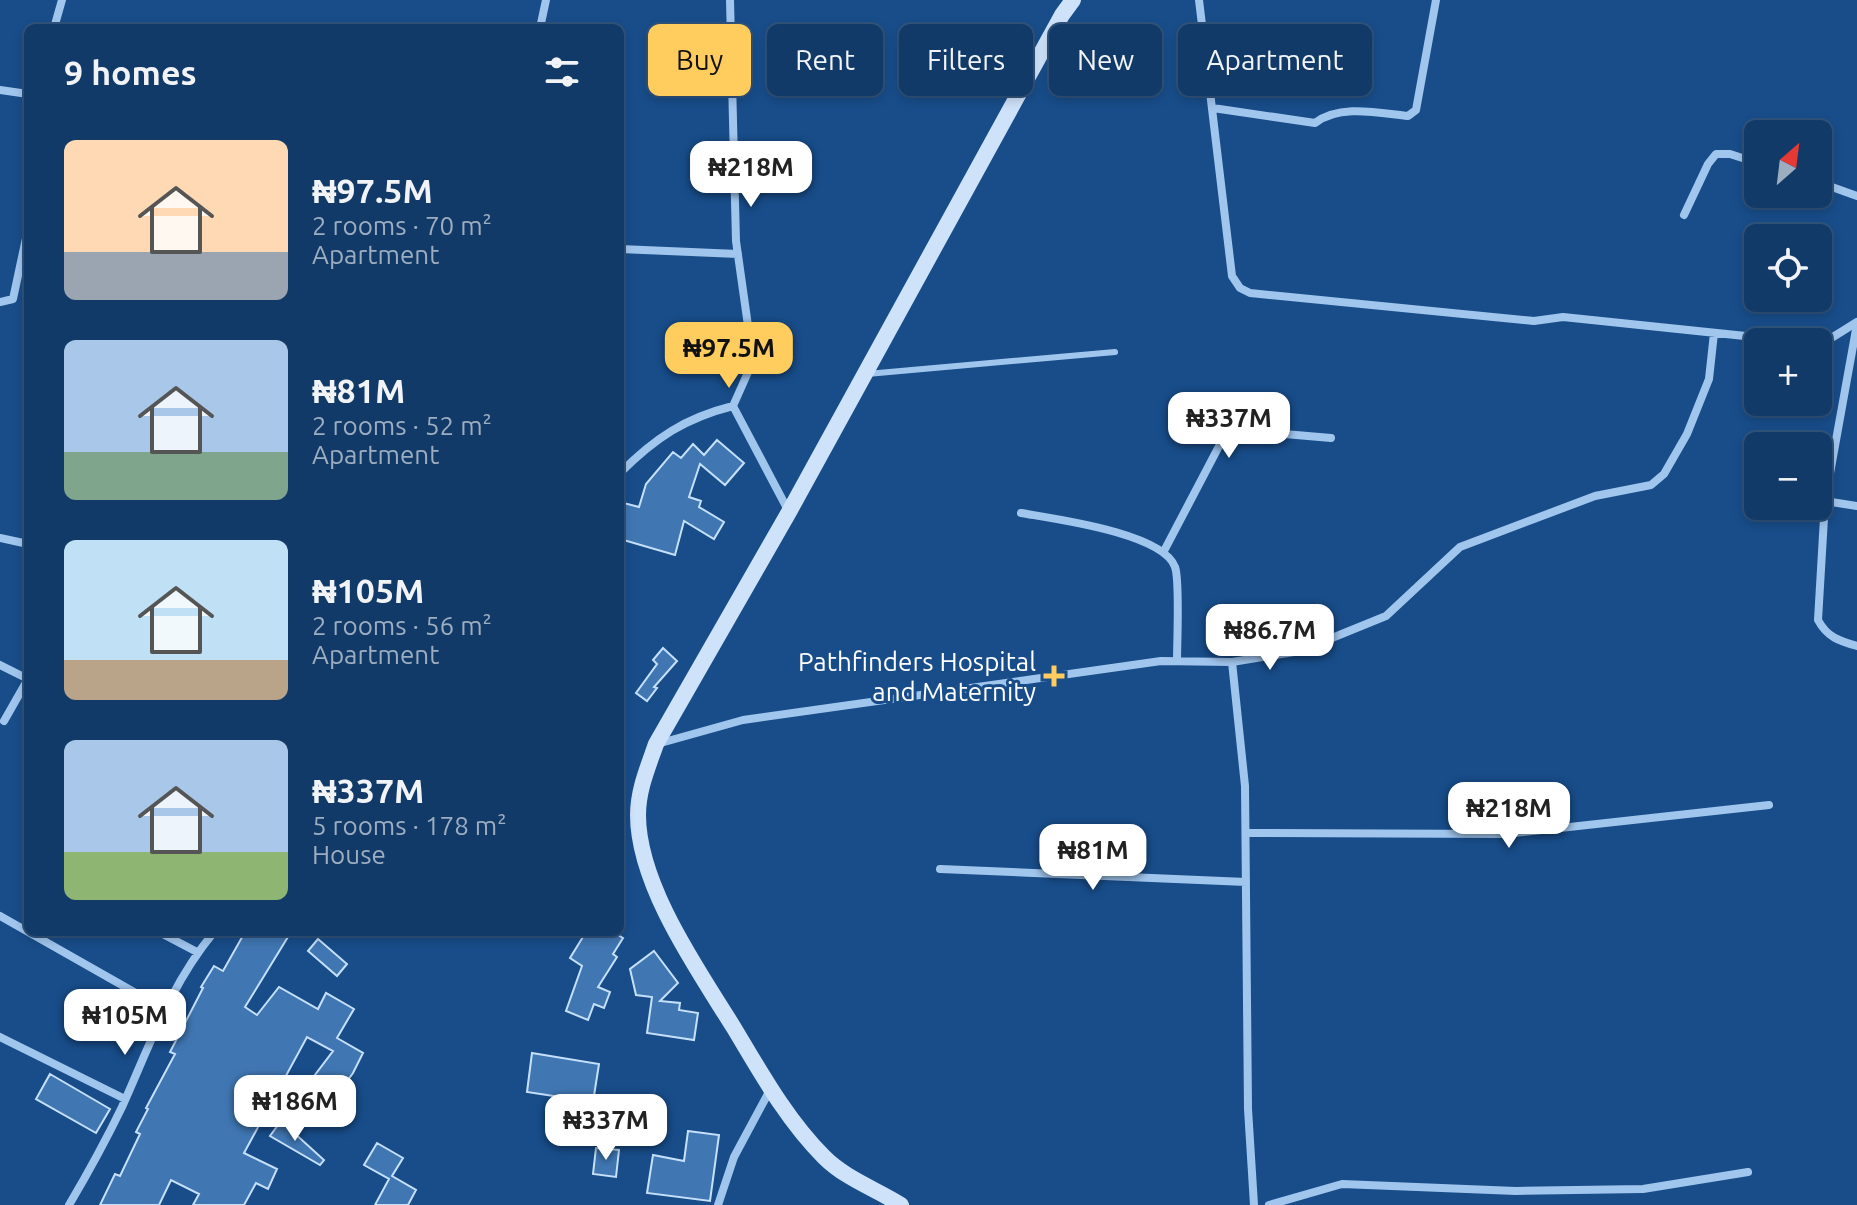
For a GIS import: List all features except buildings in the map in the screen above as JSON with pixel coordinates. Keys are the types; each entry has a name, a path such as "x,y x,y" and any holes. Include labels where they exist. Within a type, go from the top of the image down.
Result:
{"street":[{"path":"55,24 62,0"},
{"path":"541,24 546,0"},
{"path":"730,0 738,254 753,361 733,406"},
{"path":"901,1205 860,1183 826,1159 770,1089 684,948 652,879 642,848 638,814 643,783 656,744 789,512 1073,0"},
{"path":"1199,0 1232,276 1240,288 1250,293 1534,321 1563,317 1818,341 1833,337 1857,323"},
{"path":"1213,108 1315,123 1327,114 1357,111 1408,116 1416,110 1436,0"},
{"path":"0,90 24,93"},
{"path":"1684,215 1708,164 1716,154 1744,158"},
{"path":"1832,187 1857,196"},
{"path":"0,302 13,299 24,248"},
{"path":"624,249 738,254"},
{"path":"1832,462 1857,323"},
{"path":"656,744 743,720 1161,661 1232,662 1300,651 1386,616 1460,547 1595,496 1651,485 1664,474 1687,434 1709,379 1714,333"},
{"path":"624,469 650,443 706,412 733,406"},
{"path":"733,406 789,512"},
{"path":"1164,551 1228,429 1331,438"},
{"path":"1832,502 1857,506"},
{"path":"1021,513 1107,529 1164,551 1176,568 1177,661"},
{"path":"1824,520 1818,620 1824,631 1836,640 1857,646"},
{"path":"0,538 24,543"},
{"path":"1232,662 1245,786 1248,1109 1254,1205"},
{"path":"0,665 24,677"},
{"path":"4,721 24,686"},
{"path":"1246,833 1505,834 1769,805"},
{"path":"940,869 1246,882"},
{"path":"0,916 24,930"},
{"path":"35,936 164,1009"},
{"path":"167,936 197,952"},
{"path":"69,1205 125,1099 164,1009 197,952 211,936"},
{"path":"0,1037 125,1099"},
{"path":"718,1205 734,1157 770,1089"},
{"path":"1269,1205 1342,1184 1516,1191 1643,1189 1748,1172"}],"lane":[{"path":"863,374 1115,352"}],"place":[{"name":"Pathfinders Hospital and Maternity","path":"1054,676"}]}
